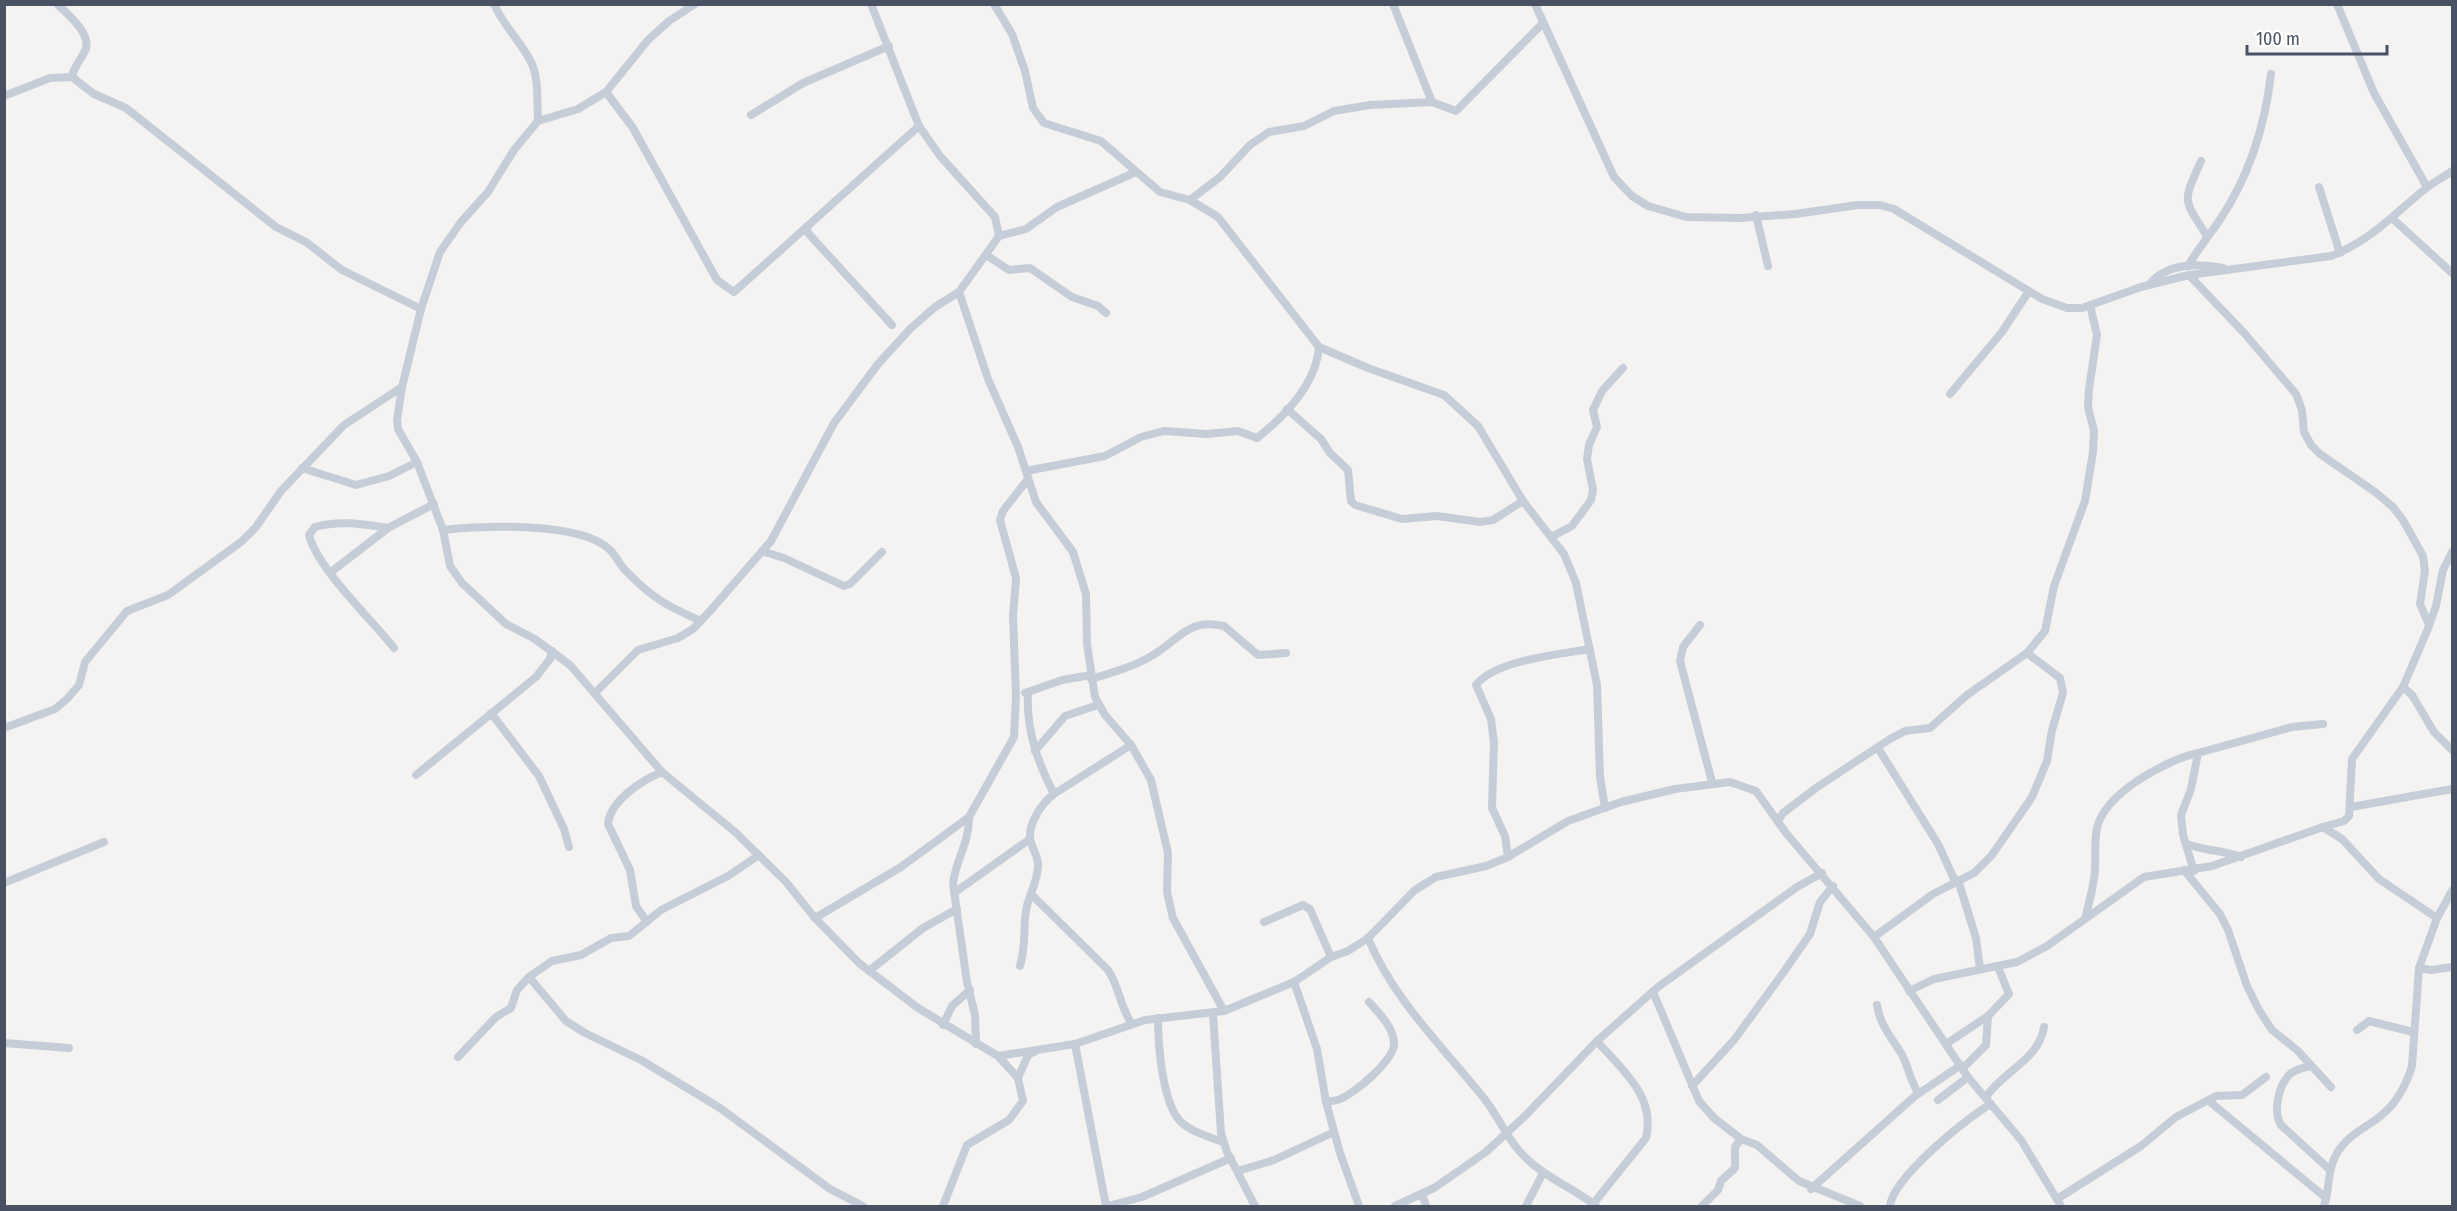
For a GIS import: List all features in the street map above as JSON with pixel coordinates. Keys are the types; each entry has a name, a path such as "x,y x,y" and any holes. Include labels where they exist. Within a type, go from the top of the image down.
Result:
{"street":[{"path":"57,4 73,18 86,41 86,50 73,68 72,77"},
{"path":"494,4 504,25 531,63 535,74 538,121"},
{"path":"695,4 683,7 648,40 606,92 578,109 538,121 440,252 421,309 402,387 397,420 398,429 417,462 434,504 450,566 462,583 506,624 552,651 570,665 662,772 735,832 759,855 786,882 815,918 869,971 943,1025 998,1056 1018,1078 1023,1101 1009,1120 967,1145 944,1206"},
{"path":"871,4 919,126 940,156 995,218 999,236"},
{"path":"994,4 1018,47 1037,116 1052,127 1101,141 1160,192 1190,200 1218,217 1319,347 1368,368 1444,394 1478,426 1523,501 1564,554 1576,583 1597,685 1600,777 1605,808"},
{"path":"1393,4 1432,102"},
{"path":"1535,4 1614,177 1624,189 1648,206 1676,214 1721,218 1795,214 1858,205 1894,209 2029,291 2067,308 2090,305 2188,271 2229,269 2321,258 2340,253 2381,229 2427,187 2452,171"},
{"path":"2337,4 2374,93 2427,187"},
{"path":"1190,200 1220,177 1250,145 1269,132 1304,126 1334,111 1371,105 1432,102 1450,110 1461,107 1543,23"},
{"path":"751,115 803,83 889,46"},
{"path":"2188,271 2207,237 2221,219 2249,166 2265,108 2271,74"},
{"path":"4,96 50,78 72,77 94,94 126,108 276,227 306,242 342,270 421,309"},
{"path":"606,92 633,128 717,280 734,292 919,126"},
{"path":"2201,161 2186,195 2186,201 2207,237"},
{"path":"595,693 638,650 648,645 672,640 701,621 762,551 794,502 834,423 878,364 911,327 941,302 959,292 999,236 1026,229 1057,207 1136,172"},
{"path":"2319,187 2340,253"},
{"path":"1756,215 1768,266"},
{"path":"2392,218 2452,273"},
{"path":"808,227 807,232 892,325"},
{"path":"986,255 1009,270 1030,268 1072,297 1098,306 1106,313"},
{"path":"2188,271 2296,394 2302,410 2304,432 2311,444 2320,454 2384,499 2403,520 2423,556 2425,571 2420,604 2430,625"},
{"path":"1950,394 2002,332 2029,291"},
{"path":"959,292 988,379 1042,513 1072,552 1084,586 1091,677 1098,705 1131,745 1145,767 1159,809 1168,853 1167,892 1173,918 1224,1011"},
{"path":"1778,821 1783,813 1816,788 1878,747 1905,731 1930,728 1967,695 2027,653 2047,625 2054,586 2085,501 2094,431 2088,407 2089,389 2097,335 2090,305"},
{"path":"815,918 901,867 969,817 1014,737 1016,696 1013,616 1016,578 1000,520 1003,510 1027,475 1105,456 1141,437 1164,431 1207,434 1238,431 1257,438 1287,409 1309,381 1319,347"},
{"path":"1551,537 1572,526 1592,500 1593,490 1587,459 1588,445 1597,427 1593,410 1602,391 1623,368"},
{"path":"4,728 55,709 67,699 79,685 85,662 127,610 168,595 241,542 256,527 302,468 344,425 402,387"},
{"path":"1287,409 1321,439 1348,471 1351,501 1355,505 1402,519 1437,516 1480,522 1493,520 1523,501"},
{"path":"302,468 356,485 389,476 417,462"},
{"path":"331,572 388,528 434,504"},
{"path":"388,528 356,523 327,524 311,530 311,543 331,572 394,648"},
{"path":"442,530 514,525 583,537 609,548 622,567 653,598 701,621"},
{"path":"762,551 784,558 844,586 850,584 882,552"},
{"path":"2342,839 2340,830 2351,807 2352,759 2403,687 2430,625 2443,570 2452,552"},
{"path":"1700,625 1683,647 1680,661 1712,782"},
{"path":"1016,696 1062,680 1091,677 1153,656 1183,630 1196,626 1224,626 1258,655 1286,653"},
{"path":"1508,857 1505,836 1492,808 1494,743 1491,719 1476,685 1485,676 1517,663 1590,649"},
{"path":"416,775 536,677 546,666 552,651"},
{"path":"1874,937 1907,911 1974,873 1992,855 2032,797 2047,761 2052,730 2063,693 2062,684 2050,668 2027,653"},
{"path":"2403,687 2412,695 2434,732 2452,750"},
{"path":"1028,692 1028,720 1035,751 1054,794"},
{"path":"1035,751 1065,716 1098,705"},
{"path":"492,713 539,776 564,829 569,847"},
{"path":"2086,916 2095,873 2097,828 2119,796 2145,774 2178,758 2292,727 2323,724"},
{"path":"1020,966 1025,949 1025,913 1032,895 1038,867 1030,838 1038,813 1054,794 1131,745"},
{"path":"1878,747 1938,844 1957,881 1976,938 1980,969"},
{"path":"2194,871 2181,815 2192,789 2198,753"},
{"path":"646,922 636,906 630,870 608,824 613,810 629,792 662,772"},
{"path":"2351,807 2452,790 2452,780"},
{"path":"998,1056 1075,1044 1131,1023 1224,1011 1294,982 1331,957 1348,951 1368,938 1402,903 1429,880 1486,866 1508,857 1561,824 1605,808 1649,794 1712,782 1741,784 1756,791 1874,937 1968,1077 2021,1140 2059,1203 2148,1140 2176,1117 2222,1094 2242,1095 2266,1077"},
{"path":"969,817 968,841 954,872 954,894 975,1015 976,1044"},
{"path":"1909,990 1935,979 2018,962 2145,877 2184,870 2194,871 2344,821"},
{"path":"2323,827 2342,839 2379,879 2437,918"},
{"path":"954,894 1030,838"},
{"path":"4,882 104,842"},
{"path":"2187,844 2204,850 2224,851 2241,857"},
{"path":"458,1058 496,1017 511,1008 517,990 529,977 552,961 581,955 611,938 629,936 662,910 728,876 759,855"},
{"path":"2184,870 2220,914 2228,930 2247,986 2272,1030 2297,1050 2331,1087"},
{"path":"1395,1206 1422,1194 1476,1160 1506,1135 1597,1041 1653,992 1714,946 1822,873"},
{"path":"1692,1086 1734,1040 1783,973 1810,934 1820,902 1833,886"},
{"path":"2325,1202 2329,1169 2351,1135 2383,1115 2398,1096 2412,1066 2419,968 2437,918 2452,891"},
{"path":"1032,895 1108,970 1114,979 1122,1008 1131,1023"},
{"path":"1264,922 1303,905 1310,909 1331,957"},
{"path":"869,971 923,928 957,909"},
{"path":"1368,938 1395,988 1451,1062 1482,1095 1501,1122 1506,1135 1527,1160 1543,1173 1595,1205 1646,1138 1647,1131 1644,1098 1597,1041"},
{"path":"1946,1044 1988,1016 2009,994 1998,967"},
{"path":"2419,968 2430,970 2452,967"},
{"path":"529,977 566,1021 585,1033 640,1059 720,1108 830,1189 863,1206"},
{"path":"1294,982 1317,1048 1326,1102 1359,1206"},
{"path":"943,1025 952,1006 970,990"},
{"path":"1653,992 1692,1086 1705,1108 1741,1139 1757,1145 1788,1174 1811,1189 1849,1200 1860,1206"},
{"path":"1326,1102 1340,1099 1359,1087 1375,1073 1394,1049 1393,1038 1386,1023 1369,1002"},
{"path":"1877,1005 1886,1034 1902,1054 1908,1077 1918,1093"},
{"path":"1212,1014 1223,1142 1255,1206"},
{"path":"1811,1189 1918,1093 1962,1067 1987,1042 1988,1016"},
{"path":"1158,1018 1158,1048 1169,1096 1177,1118 1187,1126 1223,1142"},
{"path":"2357,1030 2366,1022 2373,1021 2414,1032"},
{"path":"1890,1206 1894,1194 1908,1175 1988,1100 1992,1087 2032,1053 2041,1041 2044,1028"},
{"path":"4,1042 69,1048"},
{"path":"1075,1044 1107,1206 1142,1197 1231,1158"},
{"path":"1018,1078 1029,1055 1037,1051"},
{"path":"2311,1066 2294,1071 2287,1077 2279,1100 2277,1117 2281,1125 2329,1169"},
{"path":"1938,1100 1968,1077"},
{"path":"2209,1101 2325,1202"},
{"path":"1238,1171 1274,1160 1334,1132"},
{"path":"1702,1206 1718,1190 1721,1181 1735,1168 1735,1147 1741,1139"},
{"path":"1526,1206 1543,1173"},
{"path":"1422,1194 1426,1206"}]}
